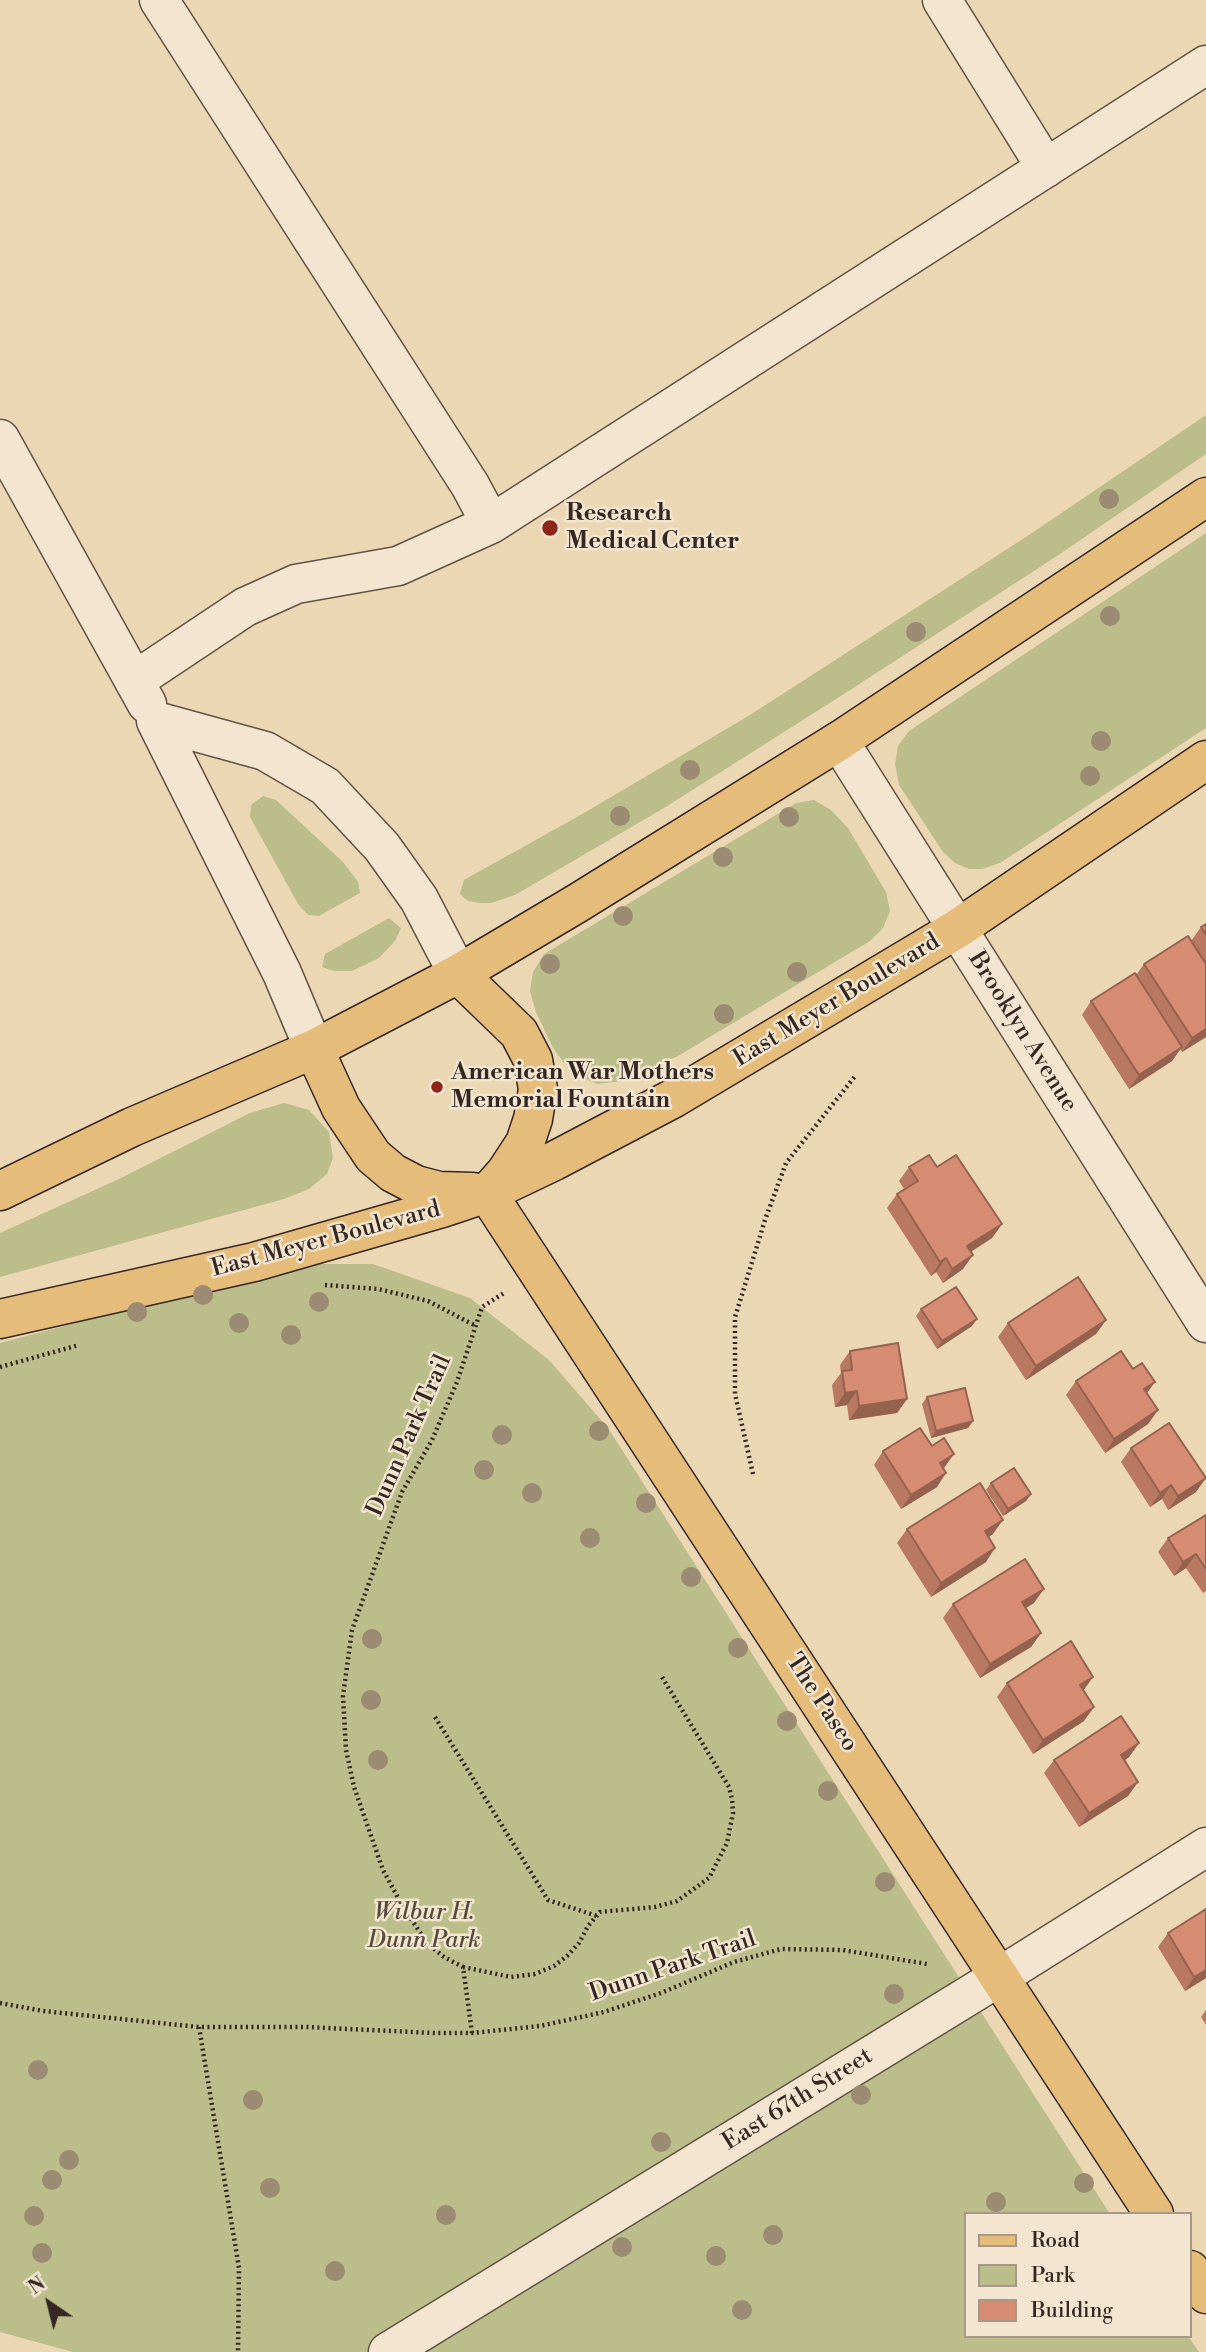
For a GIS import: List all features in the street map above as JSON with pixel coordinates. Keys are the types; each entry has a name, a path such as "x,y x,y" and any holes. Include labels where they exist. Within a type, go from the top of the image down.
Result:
{"main road":[{"path":"0,1191 132,1127 314,1049 458,974 839,741 1206,497"},
{"name":"East Meyer Boulevard","path":"0,1319 254,1262 487,1193 674,1098 957,929 1206,760"},
{"path":"314,1049 341,1108 373,1156 393,1173 416,1185 439,1191 487,1193 506,1172 525,1143 533,1119 538,1089 534,1060 519,1033 458,974"},
{"name":"The Paseo","path":"487,1193 1153,2212"},
{"path":"1192,2273 1206,2294"}],"street":[{"path":"159,0 470,485 491,524"},
{"path":"942,0 1046,168"},
{"path":"134,681 245,607 296,584 398,566 491,524 1206,65"},
{"path":"0,439 156,721 282,973 314,1049"},
{"path":"156,721 265,751 325,786 382,847 419,899 458,974"},
{"name":"Brooklyn Avenue","path":"839,741 1206,1323"},
{"name":"East 67th Street","path":"388,2352 1206,1847"}],"path":[{"path":"753,1474 735,1394 735,1317 786,1163 856,1075"},
{"name":"Dunn Park Trail","path":"320,1285 378,1289 428,1301 474,1325 457,1382 432,1440 402,1492 352,1630 342,1696 346,1750 354,1787 383,1870 401,1905 427,1942 444,1957 463,1967 512,1977 535,1974 554,1966 567,1956 597,1916"},
{"path":"0,1367 91,1342"},
{"path":"435,1717 548,1900 597,1916 600,1912 655,1907 677,1901 709,1878 727,1843 733,1814 729,1787 662,1677"},
{"name":"Dunn Park Trail","path":"0,2003 43,2011 199,2027 306,2027 435,2034 472,2033 540,2026 604,2012 661,1993 734,1962 780,1948 843,1950 927,1964"},
{"path":"463,1967 472,2033"},
{"path":"199,2027 239,2268 238,2352"}],"green space":[{"path":"1206,415 1206,454 1057,556 844,694 664,808 515,895 491,903 480,903 468,901 460,894 464,880 750,715 1029,535"},
{"path":"1206,533 1206,728 1000,863 982,869 969,869 955,863 943,852 899,785 895,764 898,746 909,731"},
{"path":"263,796 276,800 343,862 358,882 360,893 319,916 308,915 298,904 250,817 251,805"},
{"path":"814,800 831,810 848,828 886,892 890,911 883,928 870,941 678,1056 622,1081 598,1084 581,1077 564,1063 553,1048 536,1012 530,991 533,972 544,954 796,803"},
{"path":"389,918 401,928 395,941 379,958 352,971 334,971 322,967 325,954"},
{"path":"284,1103 309,1110 329,1132 333,1158 327,1174 309,1189 284,1199 0,1277 0,1233 119,1179 250,1113"},
{"name":"Wilbur H. Dunn Park","path":"297,1264 373,1264 470,1298 549,1360 608,1428 1109,2212 964,2212 964,2338 1189,2338 1199,2352 73,2352 0,2332 0,1343"}],"building":[{"path":"1188,936 1206,964 1206,1029 1192,1038 1144,964"},
{"path":"1135,973 1182,1047 1139,1075 1091,1001"},
{"path":"929,1155 937,1167 956,1155 1002,1224 967,1246 973,1255 952,1269 946,1258 940,1262 897,1194 918,1181 909,1167"},
{"path":"1078,1277 1106,1320 1036,1366 1008,1323"},
{"path":"956,1287 977,1319 942,1341 921,1309"},
{"path":"898,1343 907,1399 859,1406 857,1391 845,1393 842,1371 852,1370 850,1351"},
{"path":"1121,1351 1133,1369 1142,1363 1155,1382 1144,1389 1158,1410 1114,1439 1076,1381"},
{"path":"965,1388 973,1421 936,1431 927,1397"},
{"path":"1169,1423 1206,1478 1178,1496 1171,1485 1160,1493 1131,1448"},
{"path":"920,1428 932,1446 944,1438 954,1454 940,1463 946,1473 911,1495 883,1451"},
{"path":"1014,1468 1031,1494 1008,1509 991,1483"},
{"path":"980,1483 1003,1520 985,1531 995,1548 941,1583 907,1529"},
{"path":"1206,1515 1206,1569 1196,1554 1183,1562 1168,1538"},
{"path":"1025,1559 1044,1589 1022,1602 1041,1633 990,1664 953,1604"},
{"path":"1071,1641 1093,1677 1080,1685 1094,1707 1043,1740 1007,1683"},
{"path":"1121,1716 1139,1743 1121,1755 1138,1782 1089,1813 1054,1760"},
{"path":"1206,1909 1206,1970 1194,1977 1168,1933"}],"place":[{"name":"Research Medical Center","path":"550,528"},
{"name":"American War Mothers Memorial Fountain","path":"437,1087"}]}
